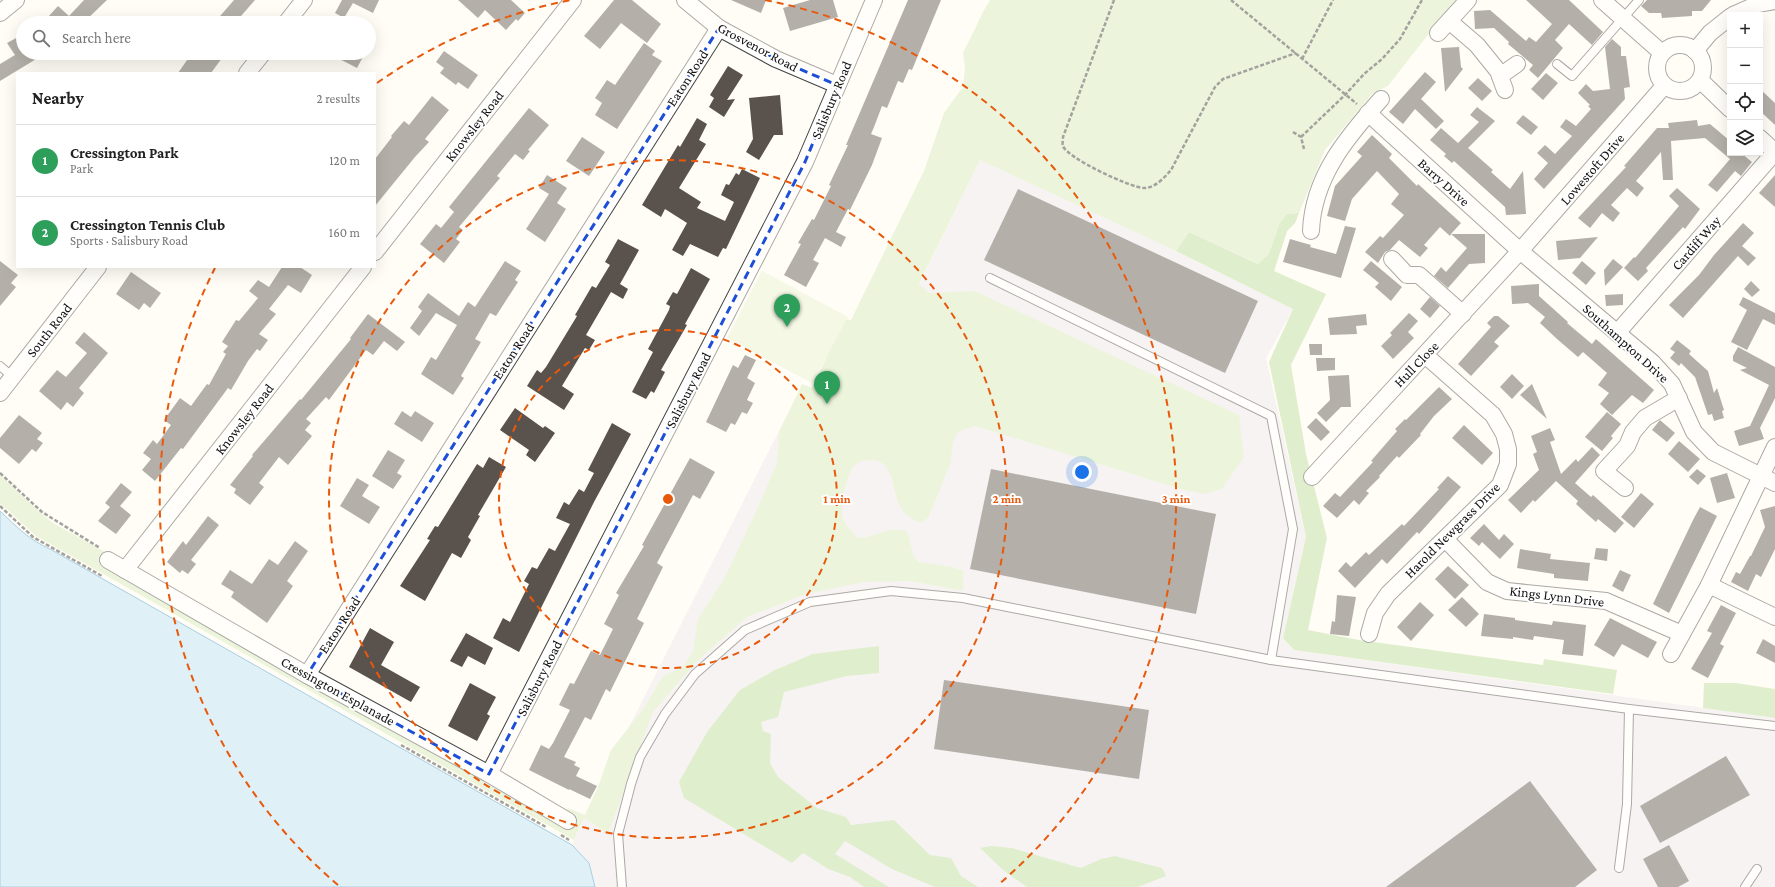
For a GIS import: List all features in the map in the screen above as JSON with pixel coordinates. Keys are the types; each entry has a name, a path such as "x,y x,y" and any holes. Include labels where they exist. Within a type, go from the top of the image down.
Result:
{"street":[{"path":"0,13 16,0"},
{"path":"291,16 304,0"},
{"name":"Knowsley Road","path":"376,251 573,0"},
{"name":"Grosvenor Road","path":"685,0 719,28 776,59 837,85"},
{"name":"Salisbury Road","path":"489,774 805,162 874,0"},
{"path":"1438,33 1468,0"},
{"path":"1602,0 1662,53"},
{"path":"1740,12 1758,4 1775,1"},
{"path":"1696,51 1710,33 1727,19"},
{"path":"1449,21 1477,45 1498,71 1502,83 1516,64"},
{"name":"Eaton Road","path":"307,675 719,28"},
{"path":"1678,45 1688,46 1696,51 1701,58 1703,67 1700,80 1690,90 1681,92 1672,91 1664,86 1656,70 1662,53 1670,47 1678,45"},
{"path":"248,72 257,60"},
{"path":"1700,80 1727,106"},
{"name":"Lowestoft Drive","path":"1520,251 1664,86"},
{"path":"1311,231 1315,202 1329,165 1339,148 1381,99"},
{"name":"Barry Drive","path":"1368,113 1520,251"},
{"path":"1763,141 1775,152"},
{"name":"Cardiff Way","path":"1617,333 1775,152"},
{"name":"Hull Close","path":"1312,477 1520,251"},
{"name":"Southampton Drive","path":"1520,251 1653,363 1672,384 1694,432 1713,452 1768,480"},
{"path":"1392,259 1407,275 1419,275 1463,314"},
{"name":"South Road","path":"0,393 97,268"},
{"name":"Knowsley Road","path":"125,570 362,268"},
{"name":"Harold Newgrass Drive","path":"1369,634 1375,613 1388,594 1500,485 1508,464 1508,449 1504,434 1493,415 1425,355"},
{"path":"1624,488 1604,471 1626,446 1633,432 1645,418 1679,398"},
{"path":"1671,654 1768,480 1775,447"},
{"name":"Kings Lynn Drive","path":"1444,539 1487,582 1507,591 1606,601 1682,634"},
{"name":"Cressington Esplanade","path":"108,560 307,675 489,774 568,821"},
{"path":"1709,585 1775,617"}],"lane":[{"path":"1557,64 1572,76 1639,0"},
{"path":"990,278 1271,416 1293,529 1271,660"},
{"path":"0,366 13,377"},
{"path":"622,887 618,834 631,784 640,757 665,714 695,674 745,630 810,602 891,591 963,598 1271,660 1630,709 1775,726"},
{"path":"1619,868 1627,804 1630,709"},
{"path":"1745,887 1756,869"}],"path":[{"path":"1114,0 1063,137 1063,147 1073,157 1127,185 1145,189 1161,182 1171,170 1214,87 1223,79 1296,53"},
{"path":"1231,0 1368,113"},
{"path":"1302,59 1333,0"},
{"path":"1301,137 1364,74 1382,59 1400,39 1422,0"},
{"path":"1293,132 1301,137 1304,149"},
{"path":"0,473 42,512 111,554 108,560"}],"highlighted area":[{"path":"719,28 776,59 837,85 805,162 489,774 307,675"}],"shaded area":[{"path":"980,160 1142,234 1293,309 1266,358 1306,537 1283,638 1294,650 1775,718 1775,887 595,887 589,863 572,845 592,800 785,419 873,379"}],"green space":[{"path":"990,0 1455,0 1388,86 1373,93 1325,150 1295,223 1287,231 1274,271 1189,232 1176,251 980,160 919,284 929,293 975,291 1239,415 1244,457 1222,489 1205,494 1184,490 975,426 958,432 953,442 950,464 941,487 928,518 921,523 909,517 902,509 897,500 892,478 885,466 872,460 863,461 855,465 846,482 842,506 843,518 849,528 858,538 894,530 907,531 914,557 919,562 952,567 964,571 963,591 910,581 864,582 806,594 747,617 696,662 653,712 608,834 584,818 574,840 36,536 0,503 0,475 44,516 55,524 109,554 280,664 484,780 483,783 487,784 488,782 566,813 568,808 585,815 598,787 611,750 643,709 663,676 683,667 693,651 698,619 725,577 763,496 777,462 779,432 802,384 812,388 844,319 851,320 924,171 944,113 963,87 965,67 963,53"},
{"path":"1299,213 1295,223 1287,231 1274,271 1326,294 1291,365 1306,454 1327,538 1308,630 1359,640 1543,665 1544,659 1617,670 1613,694 1294,650 1283,638 1306,537 1269,362 1293,309 1176,251 1189,232 1258,264 1269,254 1280,223 1287,214"},
{"path":"762,271 848,317 812,383 727,338"},
{"path":"879,646 879,673 847,676 784,692 778,717 761,722 763,731 771,734 770,763 778,777 817,808 846,817 851,825 894,820 930,855 951,858 961,876 978,887 935,887 892,869 845,841 835,854 889,887 864,887 850,877 828,869 803,853 792,863 684,798 679,782 707,732 740,690 775,670 813,654"},
{"path":"1704,683 1736,683 1775,689 1775,718 1703,708"},
{"path":"991,846 1012,848 1081,868 1101,859 1115,856 1162,868 1166,876 1138,887 1027,887 1003,870 980,848"}],"water":[{"path":"0,511 23,532 42,545 572,845 589,863 595,887 0,887"}],"building":[{"path":"84,0 107,0 90,16 69,16"},
{"path":"234,0 255,0 241,16 220,16"},
{"path":"342,0 379,0 373,13 353,3 345,16 340,16 335,13"},
{"path":"458,0 511,0 525,13 518,21 516,19 506,30 485,10 478,18"},
{"path":"614,0 632,0 661,24 647,43 621,23 600,49 584,36"},
{"path":"731,0 766,0 761,13"},
{"path":"810,0 833,0 838,17 790,31 783,8"},
{"path":"908,0 941,0 912,70 909,69 903,83 898,81 887,108 882,106 871,134 882,138 872,165 850,210 848,209 836,232 846,237 841,247 825,238 813,260 819,263 806,287 784,275 801,244 798,243 812,219 814,220 831,186 829,185 848,145 846,145"},
{"path":"1526,0 1569,0 1603,32 1592,45 1569,24 1555,40 1563,48 1538,78 1529,70 1533,65 1508,44 1509,42 1494,28 1475,29 1474,11 1490,10 1526,41 1529,37 1536,42 1552,24"},
{"path":"1647,0 1711,0 1702,11 1692,11 1692,16 1662,18 1661,13 1649,13 1641,6"},
{"path":"58,6 69,16 49,16"},
{"path":"16,38 16,60 34,60 0,81 0,64 15,55 7,43"},
{"path":"1612,39 1621,47 1621,56 1626,56 1630,87 1624,88 1625,99 1544,189 1534,179 1548,163 1537,153 1545,145 1555,154 1572,136 1560,127 1566,119 1576,126 1591,109 1588,106 1590,105 1578,93 1586,84 1593,91 1610,89 1605,47"},
{"path":"644,43 655,51 652,55 662,61 617,129 595,115 602,103 595,98 607,80 615,85"},
{"path":"1459,47 1461,67 1463,69 1445,92 1441,48"},
{"path":"444,51 478,75 468,89 458,82 456,85 440,73 444,68 436,62"},
{"path":"187,60 221,60 212,72 179,72"},
{"path":"342,60 361,60 357,68"},
{"path":"728,66 743,75 727,100 735,99 724,117 709,107 714,98 710,95"},
{"path":"1425,72 1436,82 1421,99 1444,121 1436,129 1415,109 1403,124 1389,112"},
{"path":"1546,73 1558,83 1543,100 1531,89"},
{"path":"1478,78 1492,91 1482,101 1468,88"},
{"path":"1763,92 1775,103 1775,125 1763,114"},
{"path":"780,95 783,135 774,135 759,160 746,152 753,139 749,98"},
{"path":"432,96 449,110 425,139 429,142 376,205 376,158 392,137 391,136 404,121 409,125"},
{"path":"1477,107 1495,121 1468,148 1493,170 1491,172 1510,189 1523,171 1526,214 1506,215 1505,207 1454,161 1452,163 1444,156 1446,154 1430,140 1441,128 1458,143 1479,122 1470,115"},
{"path":"529,108 549,125 528,150 530,151 523,160 515,154 497,176 500,178 459,227 463,230 456,239 460,242 444,263 420,244 436,224 441,228 454,212 449,207"},
{"path":"1523,115 1538,127 1531,135 1516,123"},
{"path":"697,118 707,124 699,140 706,144 679,188 701,202 697,208 725,221 734,202 721,195 726,184 729,185 736,173 739,175 742,169 760,178 726,249 723,248 718,257 690,244 683,256 672,250 687,223 665,209 661,217 642,205 678,145 680,147"},
{"path":"1697,120 1698,126 1710,124 1727,138 1727,156 1745,156 1752,162 1741,176 1735,171 1717,192 1708,185 1730,159 1705,138 1671,141 1673,180 1663,180 1661,152 1636,181 1644,188 1637,197 1627,188 1611,205 1620,213 1613,222 1602,213 1590,228 1578,218 1626,167 1624,166 1657,128 1669,128 1668,123"},
{"path":"1372,135 1392,154 1389,158 1417,186 1418,184 1461,223 1450,236 1440,227 1424,245 1428,248 1420,257 1399,240 1390,250 1385,252 1378,263 1365,252 1380,236 1383,238 1404,215 1391,204 1399,194 1377,171 1352,199 1345,221 1327,216 1335,186 1362,156 1357,152"},
{"path":"582,137 605,152 589,176 566,161"},
{"path":"547,175 567,188 557,203 566,209 545,242 526,229 549,194 539,188"},
{"path":"1775,175 1775,207 1759,193"},
{"path":"1677,188 1700,209 1685,229 1683,227 1646,268 1648,271 1638,281 1624,268 1634,257 1635,258 1679,206 1669,196"},
{"path":"1018,189 1258,301 1225,373 984,260"},
{"path":"1743,223 1754,233 1742,246 1756,258 1748,266 1738,256 1683,318 1669,305 1699,275 1714,255"},
{"path":"1345,226 1356,228 1341,278 1283,262 1290,239 1311,245 1310,247 1336,254"},
{"path":"1451,234 1485,234 1485,263 1469,264 1448,288 1434,276 1441,267 1446,272 1467,248"},
{"path":"1598,237 1580,258 1558,260 1556,241"},
{"path":"618,239 639,250 620,284 628,289 623,299 611,292 586,335 595,340 589,350 585,348 562,386 574,394 564,410 527,386 537,370 541,373 546,367 577,316 575,315 592,286 596,288 610,265 605,262"},
{"path":"1613,259 1623,267 1605,286 1604,270"},
{"path":"0,261 18,275 11,283 16,287 0,306"},
{"path":"505,261 521,271 515,280 518,282 496,316 490,313 475,339 481,342 461,376 464,378 453,395 421,374 431,357 436,360 457,325 436,313 419,336 410,328 422,311 418,307 428,293 459,316 468,302 475,307"},
{"path":"1371,261 1402,287 1391,301 1375,287 1379,283 1363,270"},
{"path":"1582,261 1596,273 1586,285 1572,273"},
{"path":"281,268 302,268 312,275 301,293 288,285 269,309 276,314 259,334 268,340 260,351 257,349 231,390 228,388 183,449 181,448 155,481 142,470 151,459 143,453 153,440 157,444 171,425 164,420 180,398 191,406 207,384 209,385 226,354 223,352 228,346 222,342 236,320 239,321 258,298 249,291 258,280 269,287"},
{"path":"691,268 710,279 685,324 687,325 661,370 665,372 654,393 651,391 646,399 632,392 653,352 648,349 669,310 670,306 666,304 673,292 677,294"},
{"path":"131,272 161,293 150,308 144,303 139,310 116,294"},
{"path":"1751,281 1760,290 1752,297 1744,289"},
{"path":"1539,284 1539,296 1568,322 1567,323 1592,344 1596,339 1654,390 1643,403 1632,395 1612,415 1600,404 1609,393 1598,385 1607,373 1583,352 1578,357 1557,339 1540,323 1545,317 1528,303 1512,304 1511,286"},
{"path":"1623,294 1623,305 1606,306 1605,295"},
{"path":"1430,297 1440,306 1430,318 1420,309"},
{"path":"1743,297 1775,313 1775,325 1763,319 1747,350 1731,342 1747,310 1739,305"},
{"path":"1409,313 1418,321 1408,332 1414,338 1393,359 1381,346 1392,335 1390,333"},
{"path":"368,314 405,342 397,351 384,341 373,355 366,350 329,400 326,397 306,419 311,423 305,430 312,436 288,465 279,457 259,483 264,487 250,505 234,493 236,489 230,485 253,456 252,455 300,399 301,400 351,339 350,338"},
{"path":"1366,314 1367,325 1356,326 1357,334 1330,335 1328,318"},
{"path":"1494,316 1498,316 1510,326 1494,342 1499,346 1471,376 1458,364 1491,327 1487,323"},
{"path":"84,332 108,353 79,388 84,393 73,407 67,402 61,410 39,391 57,370 66,377 87,353 75,343"},
{"path":"1677,340 1691,351 1689,354 1708,371 1714,393 1717,388 1724,410 1722,411 1724,418 1714,421 1712,414 1708,415 1695,377 1681,363 1679,366 1670,358 1675,352 1670,349"},
{"path":"1309,344 1322,344 1322,355 1310,355"},
{"path":"1738,347 1775,367 1775,398 1760,428 1764,439 1739,446 1734,431 1750,426 1769,385 1740,370 1747,368 1733,361 1733,356"},
{"path":"745,355 756,360 747,378 755,383 747,400 753,403 747,414 742,412 735,425 731,423 726,432 706,422 733,365 738,368"},
{"path":"1316,358 1335,358 1335,370 1317,371"},
{"path":"1512,374 1524,386 1512,399 1500,387"},
{"path":"1349,375 1351,407 1341,407 1326,422 1317,413 1330,400 1328,376"},
{"path":"1532,384 1547,419 1520,395"},
{"path":"1439,387 1452,399 1434,416 1420,434 1421,435 1399,458 1397,456 1379,476 1380,477 1366,491 1369,493 1359,505 1354,500 1337,518 1323,506 1335,493 1340,497 1373,462 1371,461 1397,431 1395,429"},
{"path":"515,408 543,428 545,426 555,433 535,462 526,455 529,450 500,430"},
{"path":"402,411 411,417 415,411 434,423 422,442 394,424"},
{"path":"1607,412 1621,424 1611,436 1613,438 1602,451 1585,437"},
{"path":"19,415 42,433 37,439 43,443 36,452 32,449 19,464 0,448 0,438"},
{"path":"1316,418 1330,432 1321,441 1307,427"},
{"path":"1660,420 1675,433 1667,442 1652,430"},
{"path":"612,423 631,434 594,502 519,652 493,638 503,618 510,622 529,584 524,581 532,567 537,569 549,548 555,551 570,524 556,518 564,502 569,505 579,489 584,492 594,473 588,470"},
{"path":"1464,425 1493,453 1482,465 1452,438"},
{"path":"1550,428 1555,440 1550,442 1561,474 1576,459 1578,462 1592,447 1600,455 1575,483 1591,497 1593,495 1624,523 1615,533 1598,519 1596,522 1588,515 1576,504 1578,501 1556,481 1535,502 1533,500 1521,513 1508,500 1539,470 1533,454 1537,452 1531,436"},
{"path":"1679,441 1700,459 1688,472 1668,454"},
{"path":"388,450 405,460 397,473 402,476 393,489 372,476"},
{"path":"489,457 506,467 478,515 480,516 468,537 471,540 461,558 452,553 425,601 400,586 430,540 427,539 435,526 438,527 477,464 483,468"},
{"path":"690,458 715,472 700,499 693,495 657,563 663,567 637,619 644,623 610,692 606,689 591,720 585,717 564,757 576,762 574,765 580,768 576,776 597,786 590,799 529,770 541,745 549,749 570,710 559,705 570,683 574,684 591,651 600,655 613,629 604,624 619,595 616,593 644,546 642,545"},
{"path":"991,469 1216,514 1196,614 970,569"},
{"path":"1697,469 1706,476 1698,485 1689,477"},
{"path":"1727,473 1735,498 1717,503 1710,478"},
{"path":"1448,476 1461,487 1419,534 1417,532 1387,564 1382,559 1355,588 1338,571 1346,562 1351,567 1366,552 1369,555 1402,524 1404,526 1439,489 1437,488"},
{"path":"357,478 369,485 362,496 380,507 369,524 340,506"},
{"path":"121,483 132,492 120,506 131,515 116,534 98,521 110,507 105,503"},
{"path":"1641,493 1654,504 1634,528 1621,517"},
{"path":"1775,506 1775,549 1761,577 1756,574 1748,591 1731,582 1736,572 1740,574 1751,556 1765,527 1760,510"},
{"path":"1700,507 1717,516 1669,613 1653,604"},
{"path":"208,516 219,525 191,560 196,564 188,574 182,570 180,573 167,562 183,541 186,545"},
{"path":"1484,524 1499,540 1504,534 1514,544 1500,559 1482,542 1479,546 1470,538"},
{"path":"295,541 308,551 287,581 293,586 267,623 231,597 234,592 221,584 230,570 252,584 269,559 278,565"},
{"path":"1596,548 1608,549 1607,561 1594,559"},
{"path":"1520,549 1551,554 1550,559 1590,563 1588,581 1554,578 1554,574 1517,568"},
{"path":"1448,566 1469,585 1455,599 1435,579"},
{"path":"1620,570 1631,575 1623,592 1612,586"},
{"path":"1337,595 1356,597 1349,636 1330,634 1332,621 1335,622"},
{"path":"1462,597 1479,614 1466,627 1448,610"},
{"path":"1420,602 1434,615 1411,641 1397,627"},
{"path":"1721,605 1736,613 1720,644 1724,646 1708,678 1691,669 1712,633 1707,631"},
{"path":"1484,614 1552,625 1553,621 1586,625 1583,656 1562,654 1564,640 1534,636 1533,640 1513,637 1513,639 1481,636"},
{"path":"1610,618 1657,642 1648,658 1622,644 1614,657 1594,645"},
{"path":"370,628 394,642 381,665 420,687 411,702 349,667"},
{"path":"466,633 493,648 485,665 468,656 462,667 450,661"},
{"path":"1763,639 1775,646 1775,663 1756,653"},
{"path":"944,680 1149,710 1139,779 934,749"},
{"path":"470,683 496,697 487,714 490,716 477,741 448,726"},
{"path":"1726,756 1750,795 1660,843 1640,806"},
{"path":"1530,781 1597,870 1575,887 1386,887"},
{"path":"1669,845 1689,881 1678,887 1658,887 1643,859"}],"place":[{"name":"Cressington Tennis Club","path":"787,327"},
{"name":"Cressington Park","path":"827,404"}]}
